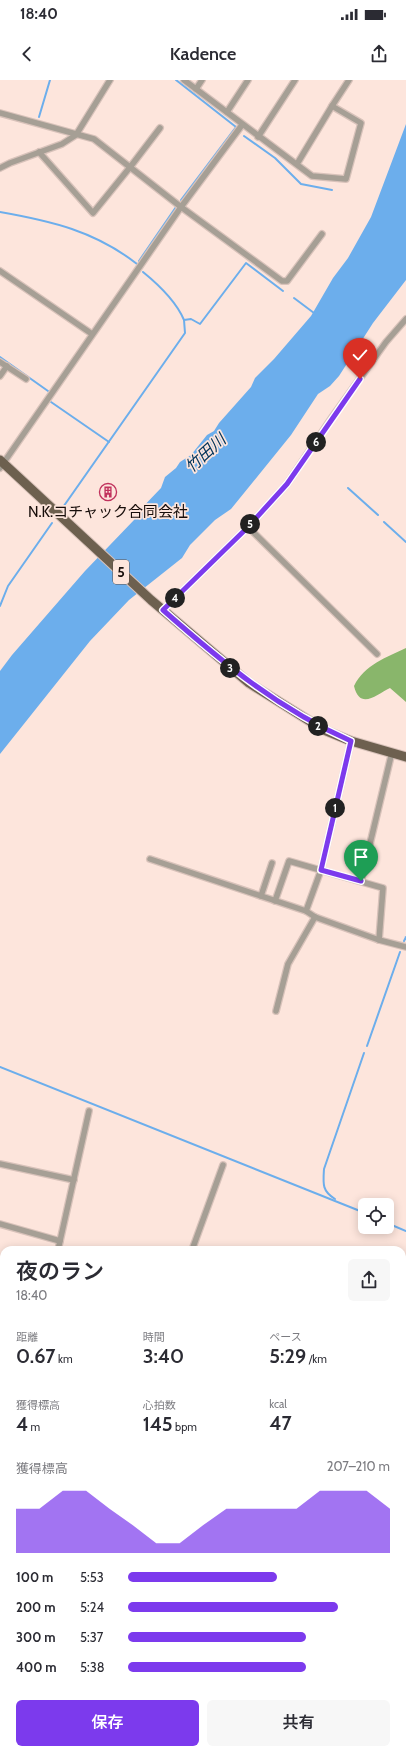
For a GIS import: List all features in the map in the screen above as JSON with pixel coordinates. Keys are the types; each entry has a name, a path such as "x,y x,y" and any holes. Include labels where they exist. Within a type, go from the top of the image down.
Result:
{"main road":[{"name":"5","path":"1,463 163,610 250,683 318,726 351,741 406,757"}],"street":[{"path":"0,168 62,144 76,135 110,80"},
{"path":"184,80 312,176 346,179 361,123 332,106"},
{"path":"196,89 202,80"},
{"path":"227,112 248,80"},
{"path":"258,137 295,80"},
{"path":"297,164 349,80"},
{"path":"0,113 94,139 131,166 181,207 282,281 287,281 322,234"},
{"path":"1,463 181,207 242,125"},
{"path":"39,152 93,213 160,128"},
{"path":"0,271 92,334"},
{"path":"163,610 248,527 287,484 386,342 406,319"},
{"path":"0,362 26,379"},
{"path":"0,376 7,366"},
{"path":"248,527 377,654"},
{"path":"306,911 321,870 351,741"},
{"path":"361,881 392,752"},
{"path":"150,859 306,911 315,917 379,940 406,947"},
{"path":"275,901 289,861 383,888 379,940"},
{"path":"261,896 272,863"},
{"path":"276,1011 288,964 315,917"},
{"path":"59,1246 89,1111"},
{"path":"0,1164 74,1180"},
{"path":"193,1246 223,1165"},
{"path":"0,1224 60,1241"}],"green space":[{"path":"406,648 406,702 390,688 369,699 360,698 354,686 364,672 377,662"}],"water":[{"name":"竹田川","path":"406,124 406,280 373,323 339,376 330,386 318,394 291,435 231,509 215,520 190,545 182,558 129,600 90,641 0,754 0,671 12,655 85,571 134,520 139,511 161,488 165,477 176,468 180,462 191,455 207,435 214,431 219,423 251,387 255,378 274,359 311,316 333,278 348,258 371,217"}],"waterway":[{"path":"39,117 50,80"},
{"path":"176,80 236,127 181,200"},
{"path":"244,136 275,158 301,184 332,190"},
{"path":"139,261 176,207"},
{"path":"0,212 37,219 89,235 105,243 137,264"},
{"path":"61,510 185,333 184,320 191,319 200,324 246,263 283,291"},
{"path":"143,272 166,294 181,313 184,320"},
{"path":"294,298 314,313"},
{"path":"0,357 48,391"},
{"path":"51,402 109,442"},
{"path":"348,488 378,515"},
{"path":"384,522 406,542"},
{"path":"0,606 8,586 52,523"},
{"path":"404,941 406,937"},
{"path":"367,1046 400,952"},
{"path":"335,1199 324,1187 324,1169 364,1053"},
{"path":"0,1067 358,1210"},
{"path":"394,1226 406,1231"}],"place":[{"name":"N.K.コチャック合同会社","path":"108,492"}],"route":[{"path":"360,379 287,484 248,527 163,610 198,641 250,683 324,730 351,741 321,870 361,881"}]}
